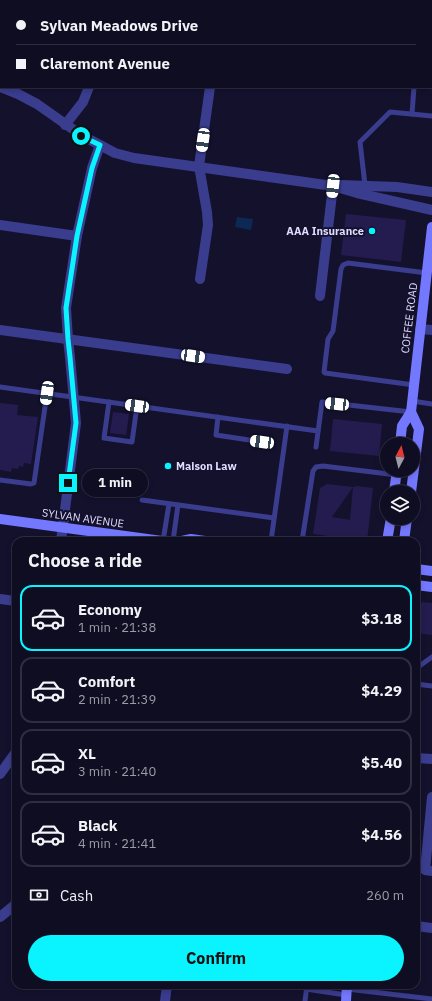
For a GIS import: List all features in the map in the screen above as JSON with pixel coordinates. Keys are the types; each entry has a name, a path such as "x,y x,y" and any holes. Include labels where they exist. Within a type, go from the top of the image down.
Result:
{"main road":[{"name":"COFFEE ROAD","path":"412,485 419,429 412,412 412,401 432,227"},
{"path":"401,437 402,426 412,412"},
{"name":"SYLVAN AVENUE","path":"0,519 122,537"},
{"path":"388,537 390,525"},
{"path":"405,537 406,525"},
{"path":"420,570 432,571"},
{"path":"420,586 432,587"}],"street":[{"path":"2,88 37,104 81,136 115,153 134,158 333,186 432,210"},
{"path":"65,125 83,102 89,88"},
{"path":"200,279 208,225 199,166 210,88"},
{"path":"61,537 76,423 66,308 77,236 92,168 100,145"},
{"path":"333,186 364,185 397,187 432,192"},
{"path":"320,296 333,186"},
{"path":"0,225 77,236"},
{"path":"420,329 432,330"},
{"path":"0,330 287,369"},
{"path":"0,599 12,600"},
{"path":"0,774 12,758"},
{"path":"420,758 432,759"},
{"path":"432,797 425,870 432,871"},
{"path":"0,917 12,907"},
{"path":"420,926 432,928"},
{"path":"165,1001 166,989"}],"lane":[{"path":"412,114 414,88"},
{"path":"364,185 360,142 390,112 432,116"},
{"path":"414,385 325,373 328,339 333,331 341,269 343,265 348,263 427,273"},
{"path":"0,387 318,431"},
{"path":"0,480 31,484 34,483 47,393"},
{"path":"412,401 432,404"},
{"path":"109,402 104,438 132,442 137,406"},
{"path":"316,447 322,402 412,412"},
{"path":"218,417 216,435 262,442"},
{"path":"272,537 286,426"},
{"path":"303,537 313,471 316,467 323,466 380,471"},
{"path":"142,500 274,518"},
{"path":"164,537 169,504"},
{"path":"174,537 178,505"},
{"path":"420,666 432,657"},
{"path":"420,684 432,686"},
{"path":"305,1001 306,989"},
{"path":"320,989 347,993 432,999"}],"water":[{"path":"237,217 253,219 251,230 235,227"}],"building":[{"path":"346,214 406,220 401,262 341,255"},
{"path":"0,403 18,405 17,415 38,417 31,464 24,463 23,467 19,466 18,469 12,468 11,472 0,470"},
{"path":"113,412 129,414 126,435 110,433"},
{"path":"333,419 382,424 379,456 330,451"},
{"path":"327,484 373,488 367,537 336,537 313,534 320,488","holes":["353,487 350,520 332,517"]},
{"path":"420,603 432,603 432,635 420,634"}],"place":[{"name":"AAA Insurance","path":"372,231"},
{"name":"Maison Law","path":"168,466"}],"route":[{"path":"68,483 76,423 66,308 77,236 95,155 100,145 81,136"}]}
